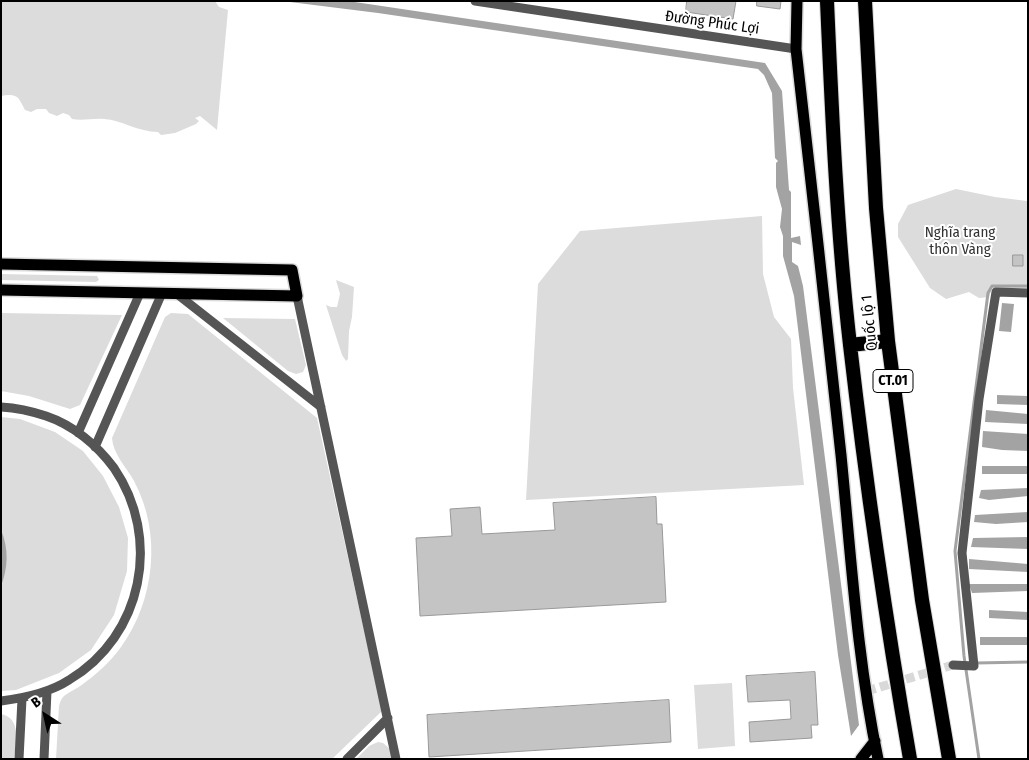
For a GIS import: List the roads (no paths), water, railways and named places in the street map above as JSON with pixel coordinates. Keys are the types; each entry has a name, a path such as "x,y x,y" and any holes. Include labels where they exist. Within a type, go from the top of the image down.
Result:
{"highway":[{"name":"Quốc lộ 1","path":"827,1 837,209 850,345 884,606 910,759"},
{"name":"Quốc lộ 1","path":"865,1 876,208 888,341 922,600 949,759"},
{"path":"850,345 888,341"}],"main road":[{"path":"796,1 796,49 841,453 855,600 878,759"},
{"path":"1,264 292,270 297,296 1,290"},
{"path":"861,759 875,741"}],"street":[{"name":"Đường Phúc Lợi","path":"475,1 531,5 796,49"},
{"path":"953,665 974,666 962,553 979,399 996,292 1028,293"},
{"path":"78,433 140,293"},
{"path":"95,447 162,293"},
{"path":"177,294 321,407"},
{"path":"297,296 396,759"},
{"path":"1,407 23,409 47,416 78,433 108,460 122,481 133,504 139,528 141,553 139,579 132,603 122,626 108,647 90,665 69,680 47,691 22,699 1,701"},
{"path":"44,759 47,691"},
{"path":"19,759 22,699"},
{"path":"347,759 388,718"}],"waterway":[{"path":"979,759 964,656 955,551 988,293 992,286 1028,286"},
{"path":"976,663 1028,662"}],"tunnel":[{"path":"867,691 953,665"}],"park label":[{"name":"Nghĩa trang thôn Vàng","path":"960,242"}]}
